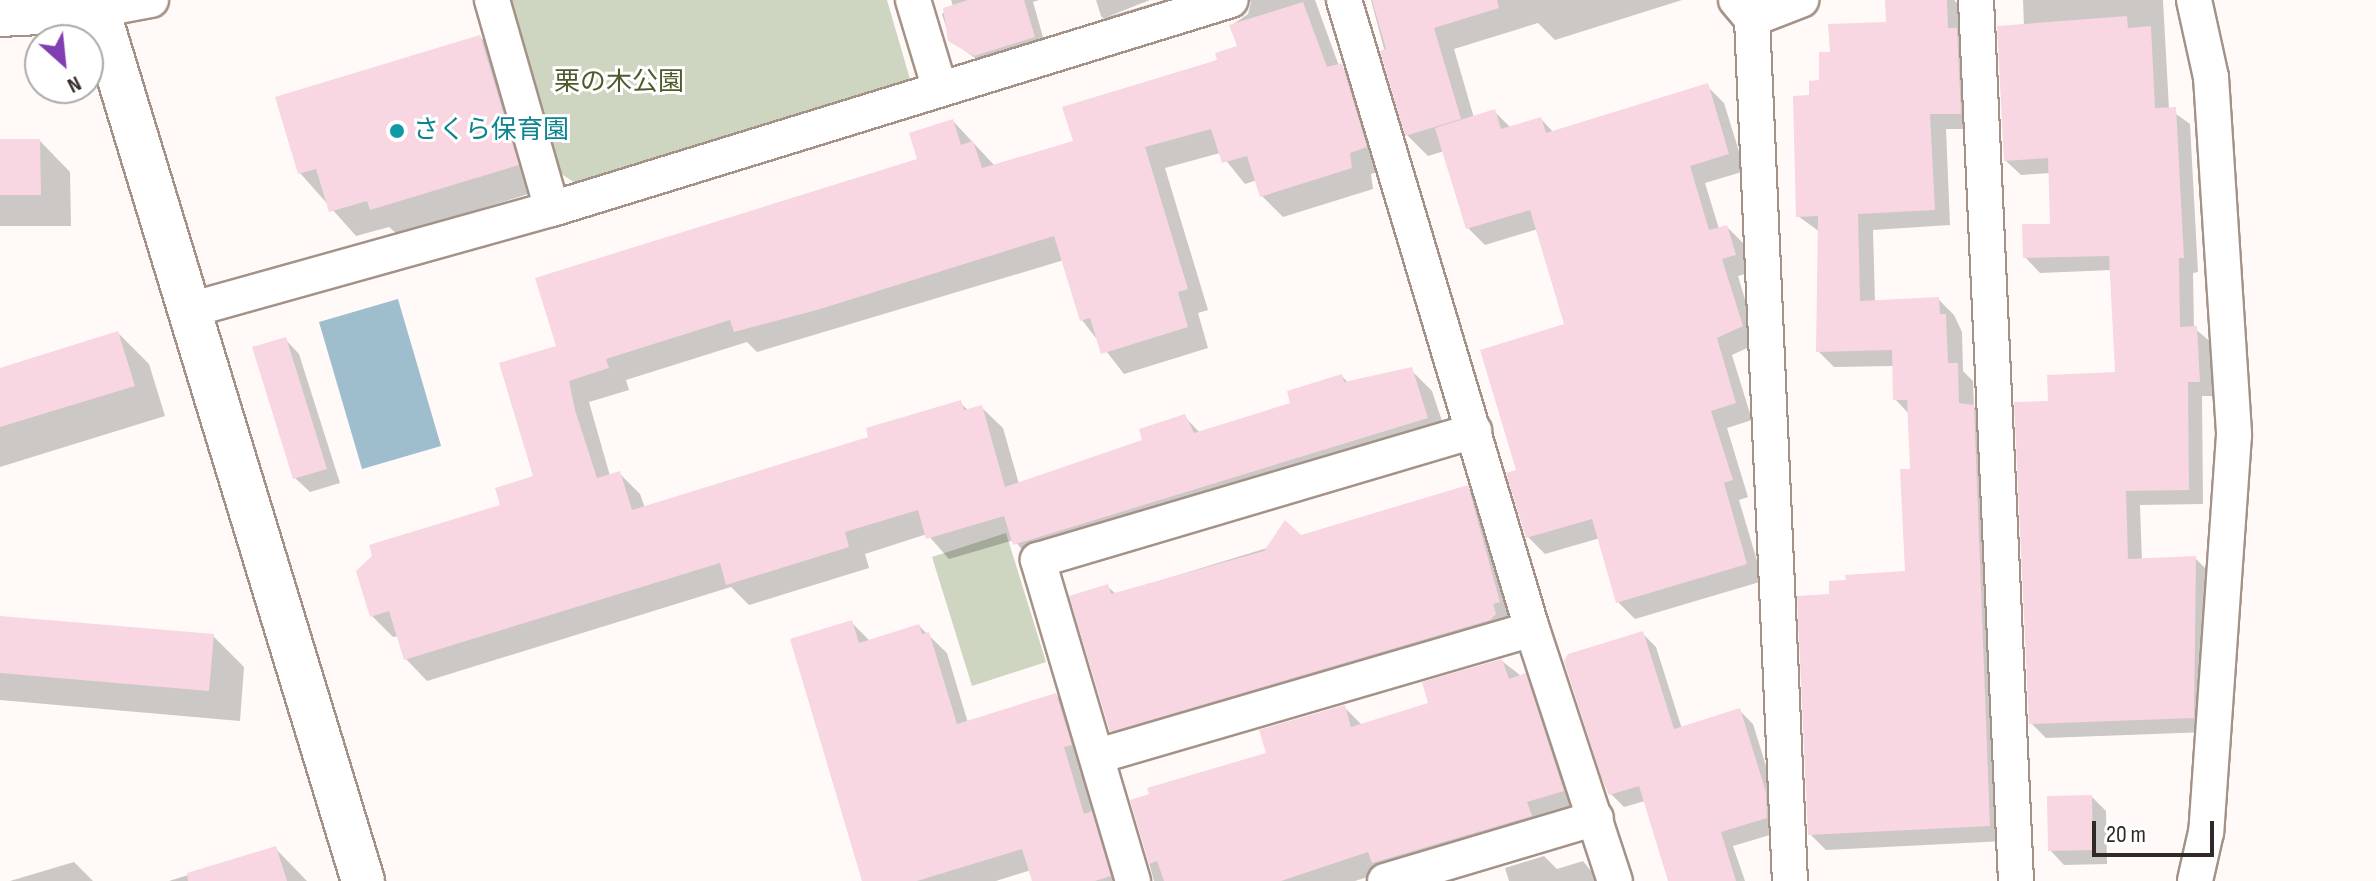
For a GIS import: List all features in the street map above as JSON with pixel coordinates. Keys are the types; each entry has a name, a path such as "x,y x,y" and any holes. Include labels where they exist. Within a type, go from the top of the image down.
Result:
{"street":[{"path":"0,15 151,0"},
{"path":"492,0 552,209"},
{"path":"913,0 939,86"},
{"path":"193,309 552,209 939,86 1231,0"},
{"path":"1344,0 1532,629 1615,881"},
{"path":"1790,881 1744,10 1801,0"},
{"path":"1976,0 2016,881"},
{"path":"2194,0 2211,77 2234,435 2206,832 2195,881"},
{"path":"96,5 193,309 363,881"},
{"path":"1133,881 1038,560 1474,431"},
{"path":"1098,756 1532,629"},
{"path":"1385,881 1596,818"}],"green space":[{"name":"栗の木公園","path":"507,0 887,0 910,79 575,183 560,173"},
{"path":"1006,533 1046,662 972,686 932,557"}],"water":[{"path":"398,299 441,446 362,469 319,322"}],"building":[{"path":"968,0 1024,0 1035,37 974,56 948,41 943,8"},
{"path":"1372,0 1497,0 1499,8 1434,28 1461,119 1405,136 1380,51 1386,49"},
{"path":"1885,0 1947,0 1948,28 1957,28 1961,114 1930,114 1935,210 1858,214 1860,301 1939,297 1940,314 1946,314 1948,363 1958,363 1959,403 1974,405 1990,826 1808,835 1797,596 1829,594 1829,581 1846,580 1845,575 1905,571 1900,469 1910,469 1907,400 1893,400 1892,350 1816,352 1818,216 1796,217 1793,96 1809,95 1809,81 1819,80 1819,52 1830,52 1828,24 1886,22"},
{"path":"1303,2 1327,67 1342,63 1367,147 1350,153 1352,168 1260,197 1247,156 1222,163 1211,129 1145,147 1188,289 1178,292 1188,327 1101,354 1090,318 1080,321 1054,236 817,310 734,332 730,320 606,359 609,368 569,381 575,410 597,478 620,471 632,510 868,437 866,428 961,400 964,410 982,405 1005,487 1142,440 1139,429 1185,414 1194,433 1290,403 1287,391 1342,374 1344,382 1412,367 1428,418 1013,545 1004,516 926,539 918,510 845,532 849,547 726,585 720,563 404,660 389,611 370,617 356,571 372,556 369,545 500,505 495,488 533,476 499,363 556,346 535,278 917,159 909,133 953,119 961,145 973,141 982,168 1073,141 1062,107 1217,60 1215,53 1237,46 1229,25"},
{"path":"2127,16 2128,28 2151,26 2155,108 2176,107 2184,258 2179,258 2180,327 2197,326 2200,382 2188,382 2189,490 2126,491 2128,559 2196,556 2194,718 2029,724 2014,402 2048,401 2047,375 2115,372 2109,256 2023,258 2022,224 2050,224 2048,158 2004,161 1997,26"},
{"name":"さくら保育園","path":"480,35 519,165 370,210 367,201 329,212 316,169 298,174 275,97"},
{"path":"1708,83 1729,154 1690,166 1709,230 1727,225 1736,255 1722,259 1743,326 1717,338 1736,403 1711,411 1733,480 1724,483 1747,564 1616,603 1592,519 1526,538 1506,473 1516,470 1480,350 1564,324 1530,210 1466,229 1435,128 1495,109 1501,129 1541,117 1546,133"},
{"path":"0,139 40,139 41,195 0,195"},
{"path":"118,331 135,386 0,427 0,368"},
{"path":"286,337 327,469 293,479 252,347"},
{"path":"1468,485 1500,602 1493,604 1496,614 1490,620 1110,732 1069,596 1108,584 1111,594 1264,551 1285,520 1301,535"},
{"path":"0,616 214,634 209,691 0,673"},
{"path":"852,620 859,643 919,624 922,634 929,632 957,724 1056,693 1072,745 1064,747 1084,814 1092,811 1111,876 1095,881 1032,881 1022,849 917,881 862,881 790,639"},
{"path":"1643,631 1674,729 1740,708 1766,792 1767,818 1721,832 1736,881 1668,881 1639,786 1609,795 1602,779 1564,661 1568,654"},
{"path":"1502,659 1509,679 1526,673 1564,791 1527,802 1532,816 1372,863 1368,852 1281,881 1164,881 1157,861 1149,864 1130,800 1149,794 1147,788 1266,753 1259,730 1345,705 1351,727 1428,703 1422,682"},
{"path":"2092,795 2093,850 2048,851 2047,796"},
{"path":"276,846 287,881 188,881 187,873"}],"place":[{"name":"さくら保育園","path":"397,131"}]}
